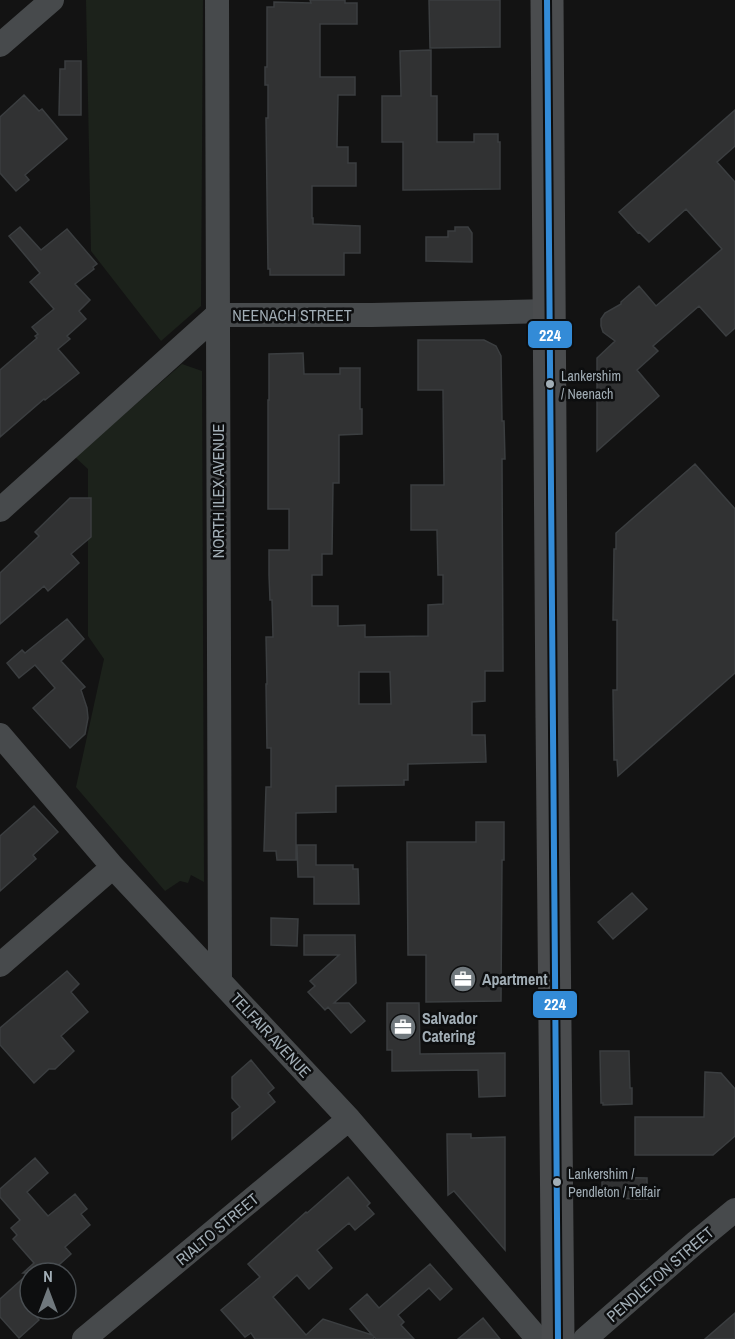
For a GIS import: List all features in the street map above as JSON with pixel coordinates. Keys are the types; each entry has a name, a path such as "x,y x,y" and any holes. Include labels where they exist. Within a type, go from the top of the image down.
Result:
{"main road":[{"path":"548,0 558,1339"}],"street":[{"path":"0,45 51,0"},
{"name":"NORTH ILEX AVENUE","path":"217,0 220,981"},
{"name":"NEENACH STREET","path":"0,510 217,315 372,315 550,311"},
{"name":"TELFAIR AVENUE","path":"0,735 112,867 349,1119 538,1339"},
{"path":"0,965 112,867"},
{"name":"RIALTO STREET","path":"84,1339 349,1119"},
{"name":"PENDLETON STREET","path":"585,1339 735,1210"}],"shaded area":[{"path":"86,0 203,0 201,306 161,341 91,251"},
{"path":"182,364 202,371 204,882 191,875 188,883 180,881 165,891 76,787 104,659 88,636 88,469 75,457"}],"building":[{"path":"310,0 345,0 345,3 357,3 357,24 320,24 320,77 355,77 355,95 338,95 337,147 348,147 348,163 356,163 356,186 312,186 312,218 313,224 360,226 360,253 344,253 344,275 270,275 270,269 268,269 266,118 268,118 268,85 265,85 267,7 274,7 274,2 311,3"},
{"path":"429,0 500,0 500,47 430,48"},
{"path":"431,50 431,96 437,96 437,142 474,142 474,134 498,134 500,189 403,190 403,142 382,142 382,96 401,96 400,51"},
{"path":"65,61 81,61 81,115 59,115 60,69 65,69"},
{"path":"24,95 39,111 42,109 67,139 25,175 29,180 16,191 0,173 0,117"},
{"path":"735,110 735,146 717,162 735,182 735,328 726,336 699,306 653,346 658,351 637,370 659,396 597,451 597,358 615,341 603,332 601,319 605,313 621,304 639,286 656,306 722,249 686,209 649,242 619,212"},
{"path":"20,227 41,250 67,229 97,264 75,284 90,300 79,311 86,319 67,336 70,339 58,349 79,373 44,399 0,437 0,370 37,338 35,336 38,334 32,327 54,309 30,282 40,273 9,236"},
{"path":"455,227 468,227 472,233 472,262 426,261 426,237 448,237 448,231 455,231"},
{"path":"418,340 484,340 496,346 501,356 505,459 502,459 503,671 485,671 485,701 472,702 472,735 485,735 486,762 408,764 408,780 404,780 404,785 336,786 336,812 296,813 296,860 277,860 276,851 264,851 266,787 271,787 271,748 267,748 266,637 273,637 269,550 289,550 289,509 268,509 269,354 303,353 304,374 340,374 340,368 360,368 362,434 339,435 339,483 333,483 332,554 322,554 322,575 312,575 312,606 338,606 338,626 365,625 365,637 428,636 428,605 443,604 443,575 438,575 437,530 411,530 411,485 444,485 443,390 418,390","holes":["359,672 390,672 391,704 359,704"]},
{"path":"695,464 735,509 735,673 618,776 617,760 614,760 613,690 617,690 617,620 613,620 616,533"},
{"path":"70,498 91,498 91,537 71,554 79,563 48,591 44,586 0,624 0,573 39,536 35,532"},
{"path":"67,619 84,639 61,661 85,687 81,690 88,718 85,734 70,748 33,708 55,688 35,665 19,678 7,663 22,650 25,653"},
{"path":"34,806 58,832 33,855 36,859 0,891 0,836"},
{"path":"476,822 504,822 501,1001 426,1002 426,955 408,955 407,842 476,842"},
{"path":"297,845 316,845 316,865 353,865 353,869 358,869 359,904 314,904 314,877 298,877"},
{"path":"632,893 647,909 613,939 598,922"},
{"path":"271,918 298,919 297,946 271,945"},
{"path":"304,935 355,935 356,983 334,1003 349,1003 365,1021 351,1033 328,1007 325,1010 308,992 315,986 310,981 339,955 304,955"},
{"path":"67,971 79,984 71,992 88,1012 61,1036 74,1051 55,1069 49,1069 34,1083 0,1045 0,1028"},
{"path":"387,1003 419,1003 420,1054 505,1053 505,1096 479,1097 478,1070 392,1071 392,1050 387,1050"},
{"path":"600,1051 629,1051 632,1104 603,1105 601,1103"},
{"path":"251,1060 274,1088 268,1093 275,1102 232,1139 232,1113 240,1107 232,1098 232,1077"},
{"path":"705,1072 721,1073 735,1089 735,1136 713,1155 635,1155 635,1117 704,1117"},
{"path":"447,1134 471,1134 471,1138 505,1137 505,1250 454,1191 448,1195"},
{"path":"35,1158 48,1173 27,1192 48,1216 75,1194 87,1209 81,1214 90,1225 65,1247 71,1254 63,1261 32,1261 13,1239 17,1235 11,1228 20,1220 0,1197 0,1189"},
{"path":"348,1177 370,1203 367,1206 374,1214 355,1230 349,1223 317,1250 332,1268 309,1289 297,1275 273,1297 306,1335 323,1319 372,1335 350,1309 367,1294 379,1308 430,1264 452,1289 440,1300 429,1288 398,1315 404,1322 401,1325 414,1339 376,1339 374,1337 373,1339 255,1339 251,1333 245,1337 221,1310 260,1277 248,1264"},
{"path":"602,1177 647,1178 647,1199 602,1198"},
{"path":"18,1283 18,1321 38,1321 19,1338 0,1317 0,1299"},
{"path":"735,1313 735,1339 705,1339"},
{"path":"483,1318 500,1339 458,1339"}],"transit line":[{"name":"224","path":"547,0 558,1339"}],"place":[{"name":"Lankershim / Neenach","path":"550,384"},
{"name":"Apartment","path":"463,979"},
{"name":"Salvador Catering","path":"403,1027"},
{"name":"Lankershim / Pendleton / Telfair","path":"557,1182"}]}
